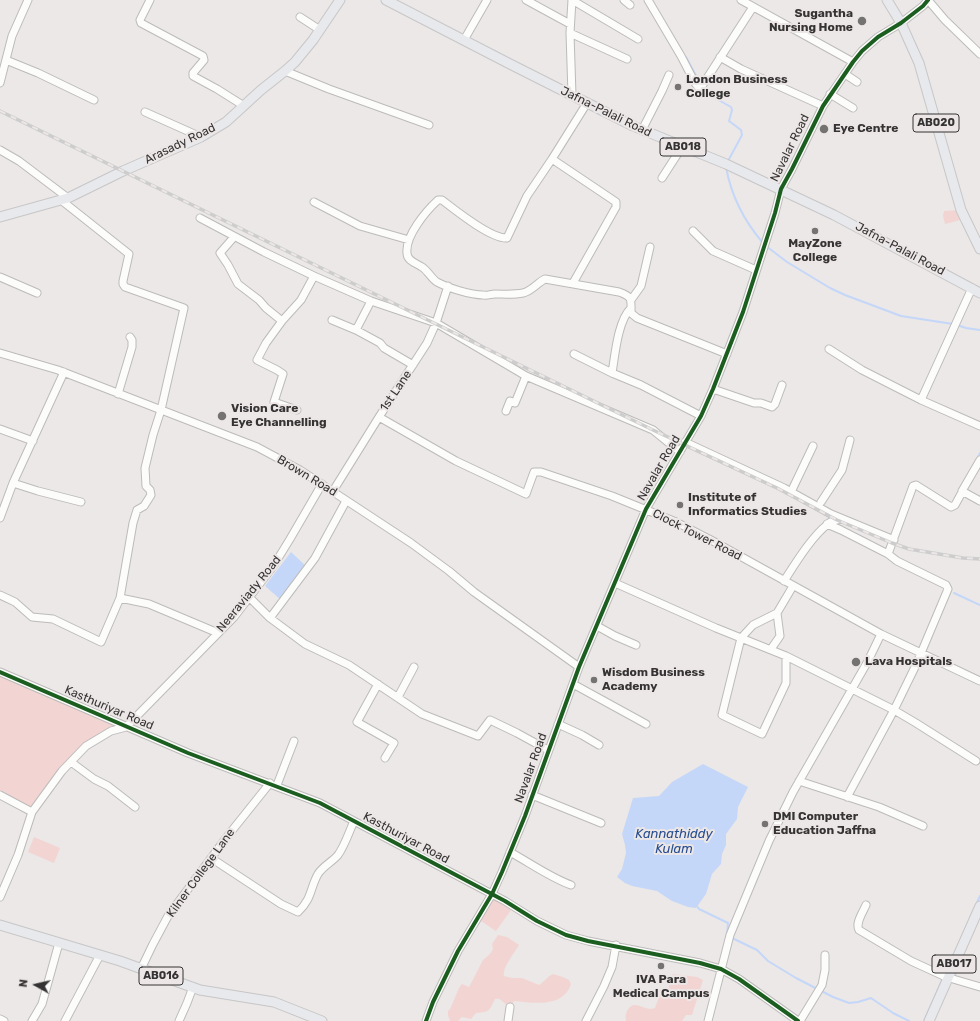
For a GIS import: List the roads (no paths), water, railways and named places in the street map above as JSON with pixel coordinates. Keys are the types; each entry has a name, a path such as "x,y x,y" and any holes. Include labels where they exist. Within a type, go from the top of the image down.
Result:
{"main road":[{"name":"Arasady Road","path":"0,217 64,199 88,189 123,171 201,137 226,122 285,71 305,50 340,0"},
{"name":"Jafna-Palali Road","path":"386,0 642,130 726,164 834,215 980,292"},
{"name":"AB020","path":"887,0 902,22 919,63 961,210 980,249"},
{"name":"AB017","path":"929,1021 950,978 980,906"},
{"name":"AB016","path":"0,925 100,955 207,992 274,1002 322,1021"}],"street":[{"path":"0,83 12,36 28,0"},
{"path":"150,0 140,20 141,24 203,56 204,60 193,73 193,76 218,89 244,106"},
{"path":"464,40 487,0"},
{"path":"526,0 570,24"},
{"path":"572,95 570,24 572,0 638,39"},
{"path":"648,0 695,83 700,89 753,7"},
{"path":"741,0 853,62"},
{"path":"928,0 945,20 980,54"},
{"name":"Navalar Road","path":"426,1021 433,1002 458,951 492,894 532,795 545,749 558,724 579,668 646,510 701,416 713,389 743,312 775,213 781,189 823,106 853,62 878,36 902,22 923,6 928,0"},
{"path":"300,17 320,30"},
{"path":"570,34 627,59"},
{"path":"720,57 741,69 823,106"},
{"path":"6,60 38,73 94,100"},
{"path":"285,71 329,89 429,125"},
{"path":"845,74 857,82"},
{"path":"642,130 669,75"},
{"path":"830,94 853,108"},
{"path":"587,103 552,160 527,196 506,238 500,238 483,229 440,199 430,207 409,240 407,254 409,259 430,273 436,281 448,286 485,296 493,294 523,293 533,288 545,278 619,292 626,295 631,304 631,312 637,318 727,354"},
{"path":"145,112 201,137"},
{"path":"662,178 682,147"},
{"path":"0,150 19,161 128,254 123,281 123,284 126,287 184,308 161,410 145,468 146,486 150,490 151,495 144,506 137,510 133,523 120,598 101,642 53,619 32,618 15,602 0,595"},
{"path":"552,160 616,202 614,212 573,283"},
{"path":"314,202 360,226 409,240"},
{"path":"200,218 234,237 314,276 371,301 436,323 526,376 653,430 680,452"},
{"path":"693,231 713,251 756,270"},
{"path":"234,237 220,253 228,264 238,284 259,300 282,321"},
{"path":"612,373 621,327 627,311 641,286 650,247"},
{"path":"297,410 274,402 283,374 257,360 266,343 282,321 301,300 314,276"},
{"path":"0,277 37,293"},
{"name":"1st Lane","path":"333,492 378,417 428,343 448,286"},
{"path":"921,400 972,288"},
{"path":"356,330 371,301"},
{"path":"332,320 356,330 380,343 384,348 413,365"},
{"path":"118,394 132,347 132,340 130,336"},
{"path":"829,349 862,370 921,400 980,426"},
{"name":"Brown Road","path":"0,353 64,372 257,447 300,470 378,521 449,571 474,592 579,668"},
{"path":"574,354 612,373 641,385 701,416"},
{"path":"0,518 13,483 64,372"},
{"path":"506,411 510,400 515,403 526,376"},
{"path":"713,389 754,403 761,403 772,407 775,404 782,385"},
{"name":"Clock Tower Road","path":"378,417 456,461 526,494 534,472 549,473 676,522 881,634 980,681"},
{"path":"0,429 33,441"},
{"path":"821,502 842,470 850,440"},
{"path":"685,442 791,492 831,514 894,540"},
{"path":"791,492 812,446"},
{"path":"980,460 962,491 980,501"},
{"path":"13,483 80,502"},
{"name":"Neeraviady Road","path":"126,727 234,617 278,558 322,484"},
{"path":"888,554 914,485 951,507 955,505 961,494"},
{"path":"270,618 315,558 346,501"},
{"path":"784,581 809,544 827,524 844,519"},
{"path":"827,524 888,554 892,558 946,585 948,588 921,653 894,710 847,797"},
{"path":"615,583 716,628 786,656 894,710 976,761"},
{"path":"786,656 786,683 762,734 722,715 741,638 753,625 777,613 793,586"},
{"path":"248,597 270,618 305,644 350,665 422,714 478,736 490,720 545,749"},
{"path":"120,598 149,604 218,633"},
{"path":"771,649 780,636 777,613"},
{"path":"597,626 636,645"},
{"path":"708,1021 730,935 769,841 799,781 881,634"},
{"path":"398,697 414,668"},
{"name":"Kasthuriyar Road","path":"0,672 188,753 320,803 566,935 588,941 700,963 721,969 739,979 799,1021"},
{"path":"378,684 357,722 394,743 385,758"},
{"path":"573,684 646,724"},
{"path":"558,724 599,745"},
{"path":"0,897 18,855 32,812 62,771 86,746 111,731 126,727"},
{"name":"Kilner College Lane","path":"141,969 168,916 211,858 273,784 294,741"},
{"path":"71,762 94,779 108,786 135,807"},
{"path":"799,781 879,807 923,826"},
{"path":"0,795 32,812"},
{"path":"532,795 601,823"},
{"path":"211,858 281,904 298,912 310,897 318,873 337,856 354,821"},
{"path":"510,852 559,880 571,885"},
{"path":"866,905 858,924 859,930 911,961 950,978 980,987"},
{"path":"32,1021 42,1004 59,943"},
{"path":"586,1021 609,973 616,946"},
{"path":"65,1021 100,955"},
{"path":"799,1021 822,985 825,970 825,955"},
{"path":"179,1021 193,987"},
{"path":"508,1021 510,1006"},
{"path":"0,1019 4,1021"}],"water":[{"path":"291,552 307,567 281,600 265,586"},
{"name":"Kannathiddy Kulam","path":"703,764 748,787 738,807 737,819 726,834 726,845 722,854 721,864 712,874 706,894 696,908 688,907 672,901 657,891 632,886 617,877 622,869 626,853 622,834 633,798 659,796 672,782"}],"waterway":[{"path":"686,57 700,83"},
{"path":"702,89 704,92 731,107 732,110 729,121 741,130 742,135 728,161"},
{"path":"726,167 735,198 750,226 763,243"},
{"path":"766,246 787,262 830,288 845,295 901,316 953,324"},
{"path":"957,325 980,330"},
{"path":"977,459 980,453"},
{"path":"954,593 980,605"},
{"path":"976,905 980,896"},
{"path":"696,905 699,909 728,923 727,935"},
{"path":"732,938 757,950 768,961 796,978 833,997 849,1003 871,998 893,1013 909,1021"},
{"path":"924,1021 943,978"}],"railway":[{"path":"0,111 653,430 777,488 837,520 909,549 963,558 980,559"}],"place":[{"name":"Sugantha Nursing Home","path":"862,21"},
{"name":"London Business College","path":"678,87"},
{"name":"Eye Centre","path":"824,129"},
{"name":"MayZone College","path":"815,231"},
{"name":"Vision Care Eye Channelling","path":"222,416"},
{"name":"Institute of Informatics Studies","path":"680,505"},
{"name":"Lava Hospitals","path":"856,662"},
{"name":"Wisdom Business Academy","path":"594,680"},
{"name":"DMI Computer Education Jaffna","path":"765,824"},
{"name":"IVA Para Medical Campus","path":"661,966"}]}
